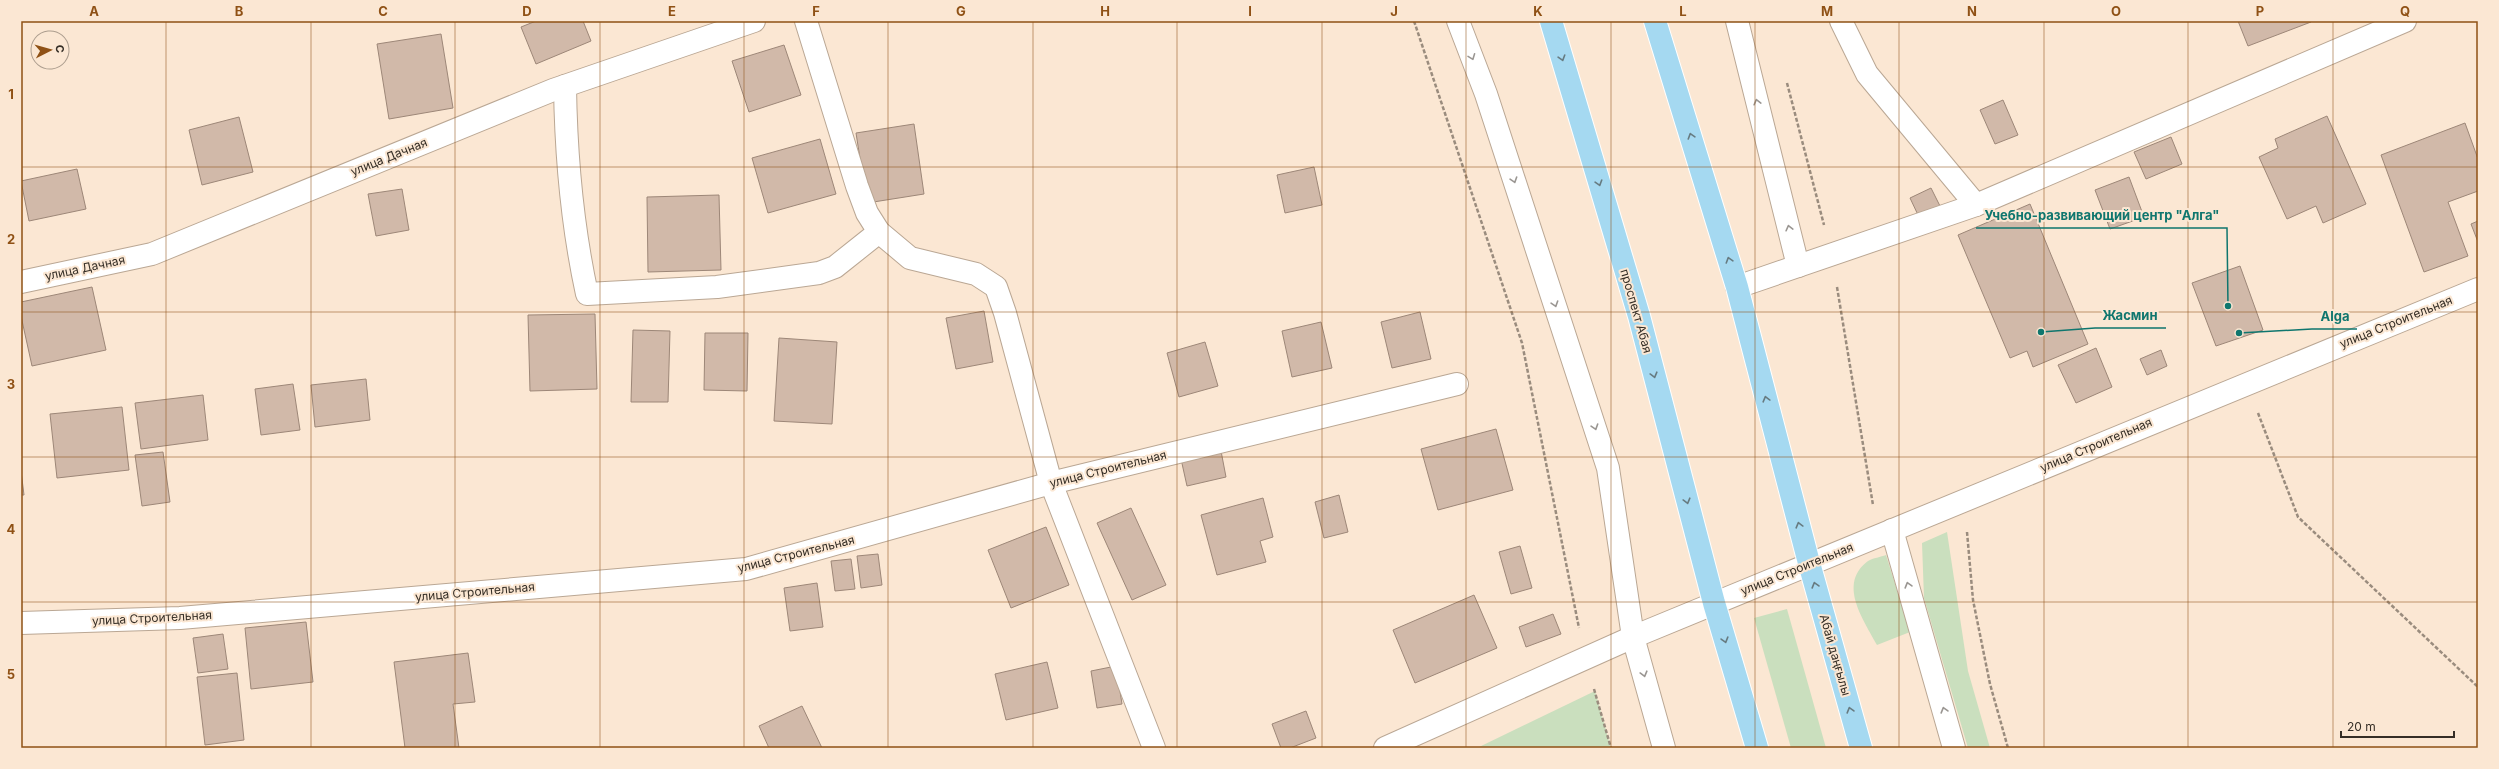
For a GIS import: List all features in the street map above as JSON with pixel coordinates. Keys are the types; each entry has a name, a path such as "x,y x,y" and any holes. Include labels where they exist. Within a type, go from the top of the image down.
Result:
{"main road":[{"name":"проспект Абая","path":"1551,21 1639,316 1714,603 1757,748"},
{"path":"1655,21 1737,287 1809,563"},
{"name":"Абай даңғылы","path":"1809,563 1861,748"}],"street":[{"name":"улица Дачная","path":"21,282 152,254 565,86 754,21"},
{"path":"806,21 857,186 867,213 879,232 910,258 976,274 996,287 1051,483 1154,748"},
{"path":"1458,21 1486,94 1608,468 1633,637 1664,748"},
{"path":"1737,21 1798,266"},
{"path":"1841,21 1867,74 1976,205"},
{"path":"1737,287 1976,205 2405,21"},
{"path":"565,86 570,189 578,253 587,294 717,287 819,273 835,267 879,232"},
{"name":"улица Строительная","path":"1398,745 1633,637 2246,383 2478,289"},
{"name":"улица Строительная","path":"21,623 180,618 746,569 1051,483 1457,384"},
{"path":"1892,530 1954,748"}],"path":[{"path":"1414,21 1522,343 1586,658 1611,748"},
{"path":"2246,383 2298,517 2478,687"},
{"path":"1964,500 1973,600 1990,684 2008,748"}],"green space":[{"path":"1947,532 1968,671 1990,748 1968,748 1924,598 1922,543"},
{"path":"1886,555 1910,632 1877,645 1860,614 1854,591 1854,580 1859,570 1868,561"},
{"path":"1787,609 1826,748 1791,748 1754,618"},
{"path":"1595,691 1611,748 1477,748"}],"building":[{"path":"536,21 583,21 591,41 536,64 521,27"},
{"path":"2238,21 2310,21 2311,22 2248,46"},
{"path":"441,34 453,108 389,119 377,44"},
{"path":"784,45 801,95 749,112 732,61"},
{"path":"2003,100 2018,135 1995,144 1980,110"},
{"path":"2327,116 2366,204 2323,223 2316,206 2287,219 2259,157 2278,148 2275,139"},
{"path":"239,117 253,172 202,185 189,130"},
{"path":"2465,123 2478,159 2478,191 2448,202 2468,256 2424,272 2381,155"},
{"path":"914,124 924,194 867,203 856,133"},
{"path":"2171,137 2182,164 2146,179 2134,152"},
{"path":"820,139 836,194 768,213 752,158"},
{"path":"1314,167 1322,205 1285,213 1277,175"},
{"path":"77,169 86,209 29,221 21,181"},
{"path":"2129,177 2144,217 2110,229 2095,190"},
{"path":"1931,188 1940,206 1919,217 1910,198"},
{"path":"402,189 409,230 376,236 368,194"},
{"path":"719,195 721,270 648,272 647,197"},
{"path":"2030,204 2088,344 2033,367 2027,351 2010,358 1958,235"},
{"path":"2478,221 2478,242 2471,224"},
{"path":"2240,266 2263,330 2216,346 2192,283"},
{"path":"92,287 106,350 32,366 21,316 21,302"},
{"path":"984,311 993,362 956,369 946,318"},
{"path":"1420,312 1431,359 1392,368 1381,322"},
{"path":"595,314 597,389 530,391 528,315"},
{"path":"1321,322 1332,368 1292,377 1282,331"},
{"path":"633,330 670,331 668,402 631,402"},
{"path":"705,333 748,333 747,391 704,390"},
{"path":"779,338 837,342 832,424 774,421"},
{"path":"1205,342 1218,386 1179,397 1167,353"},
{"path":"2096,348 2112,387 2076,403 2058,365"},
{"path":"2161,350 2167,366 2147,375 2140,359"},
{"path":"366,379 370,420 315,427 311,385"},
{"path":"293,384 300,430 261,435 255,389"},
{"path":"203,395 208,440 141,449 135,403"},
{"path":"122,407 129,470 57,478 50,414"},
{"path":"1496,429 1513,490 1438,510 1421,449"},
{"path":"1221,451 1226,477 1187,486 1181,459"},
{"path":"163,452 170,502 142,506 135,455"},
{"path":"21,471 24,495 21,495"},
{"path":"1339,495 1348,532 1324,538 1315,502"},
{"path":"1263,498 1273,537 1260,541 1266,562 1217,575 1201,515"},
{"path":"1131,508 1166,585 1132,600 1097,523"},
{"path":"1046,527 1069,585 1011,608 988,550"},
{"path":"1520,546 1532,588 1511,594 1499,552"},
{"path":"878,554 882,585 861,588 857,556"},
{"path":"851,559 855,589 835,591 831,561"},
{"path":"817,583 823,627 790,631 784,588"},
{"path":"1474,595 1497,648 1415,683 1393,630"},
{"path":"1553,614 1561,634 1526,647 1519,627"},
{"path":"306,622 313,682 251,689 245,628"},
{"path":"223,634 228,669 198,673 193,638"},
{"path":"468,653 475,702 453,704 459,748 405,748 394,662"},
{"path":"1047,662 1058,708 1006,720 995,674"},
{"path":"1116,666 1122,704 1097,708 1091,671"},
{"path":"237,673 244,740 205,745 197,677"},
{"path":"802,706 822,748 769,748 759,726"},
{"path":"1306,711 1316,738 1290,748 1281,748 1272,724"}],"place":[{"name":"Учебно-развивающий центр \"Алга\"","path":"2228,306"},
{"name":"Жасмин","path":"2041,332"},
{"name":"Alga","path":"2239,333"}]}
